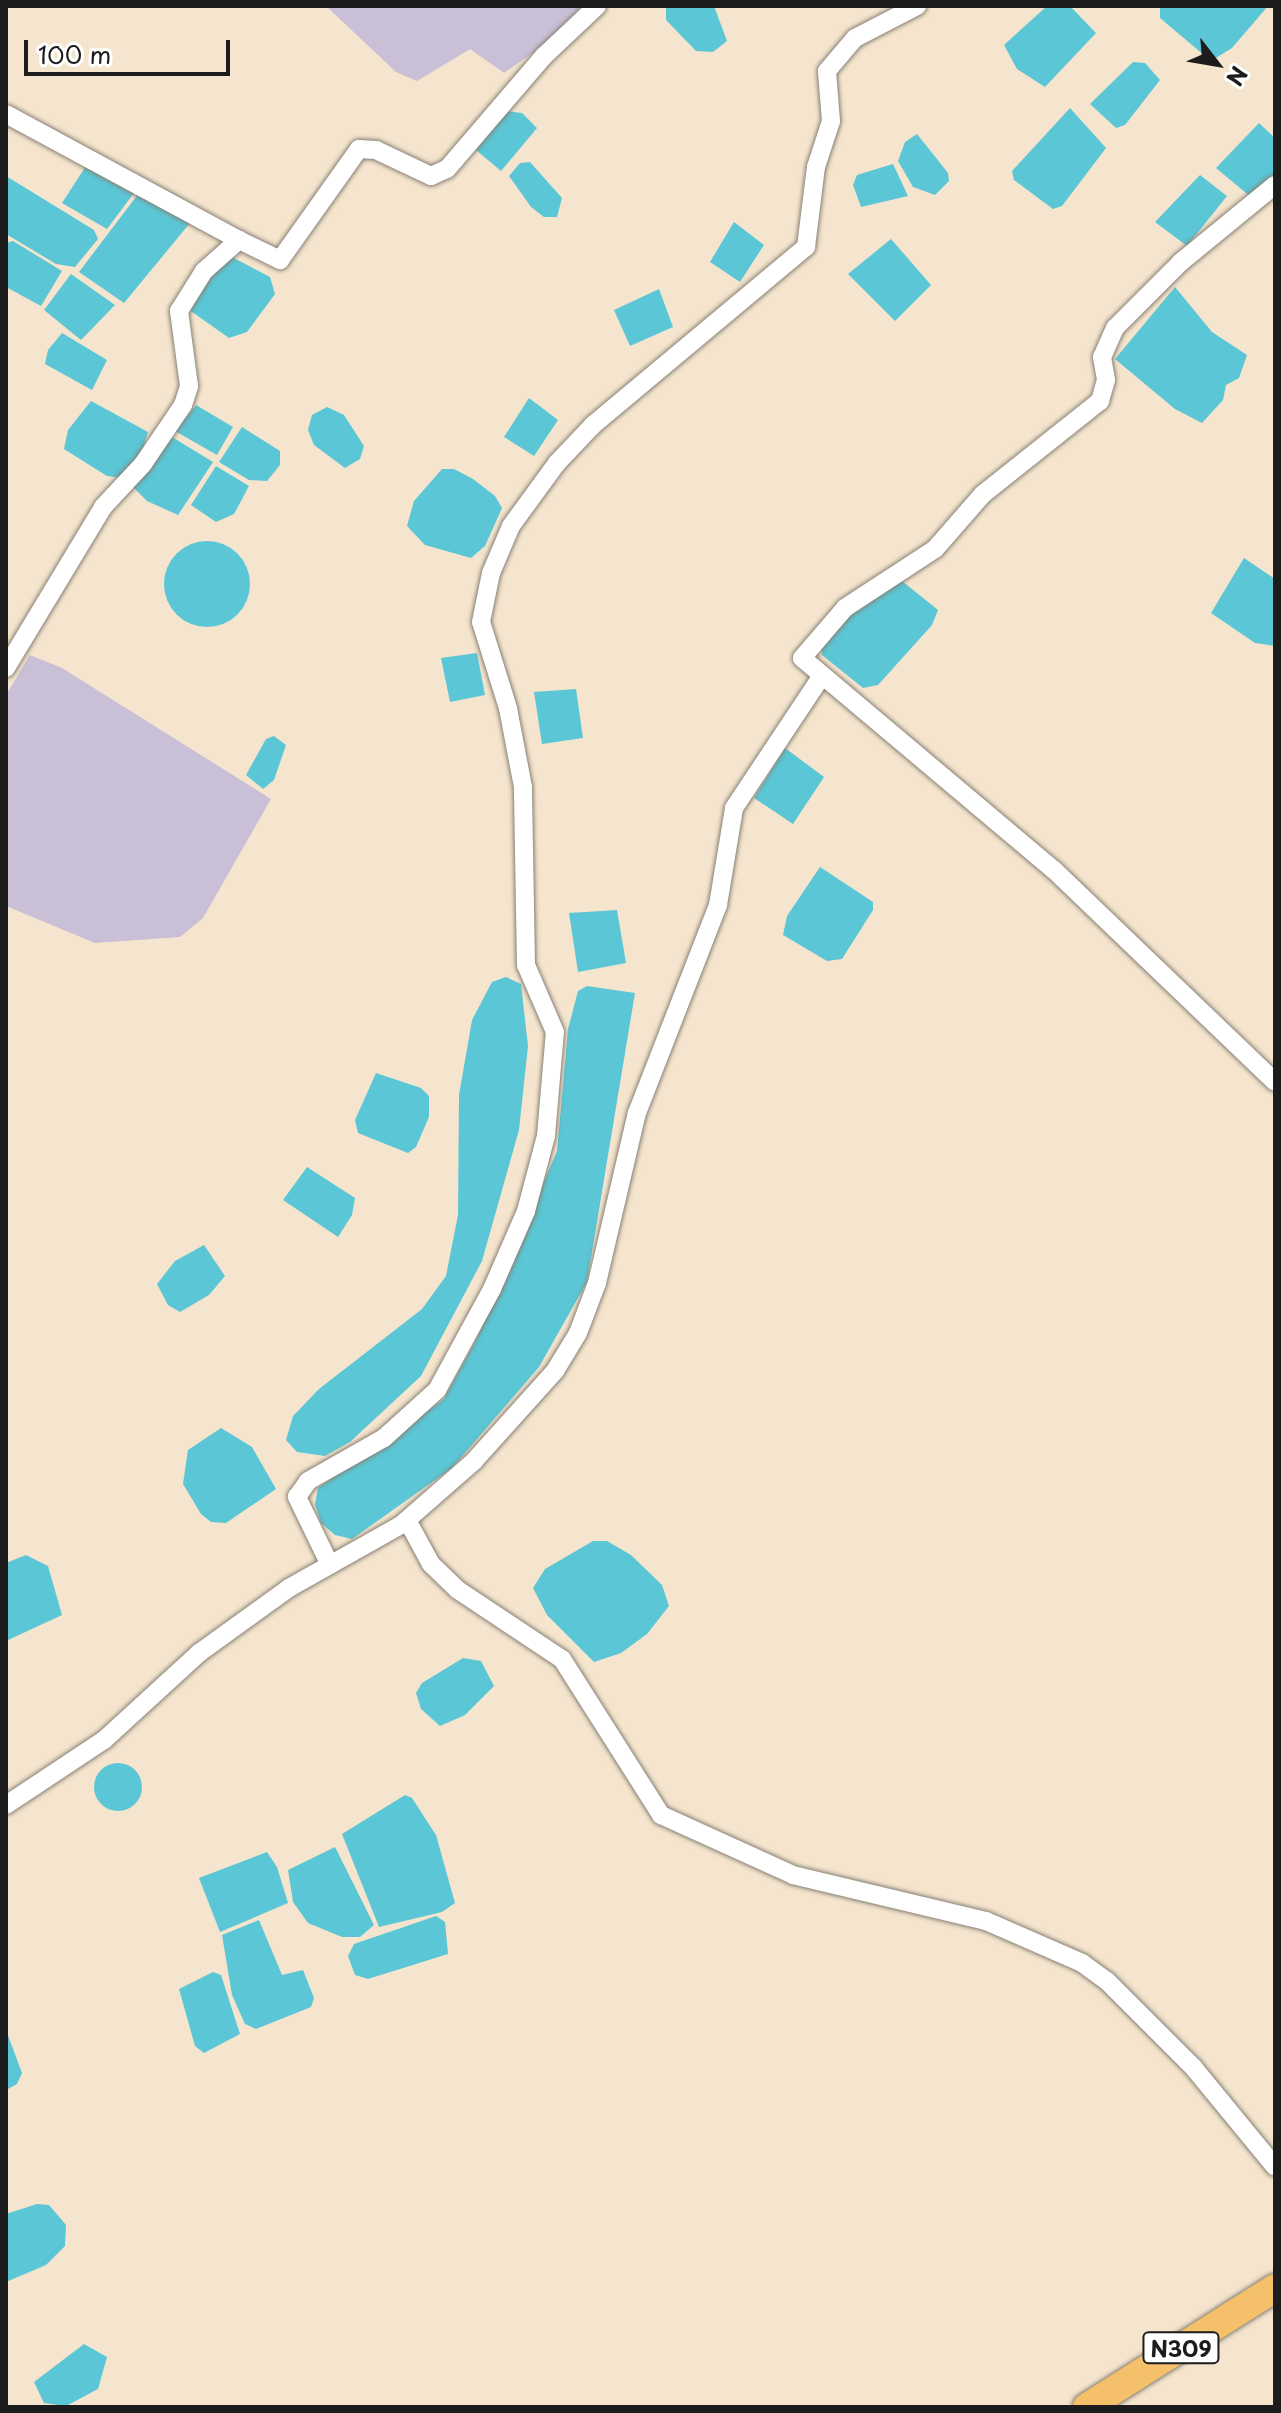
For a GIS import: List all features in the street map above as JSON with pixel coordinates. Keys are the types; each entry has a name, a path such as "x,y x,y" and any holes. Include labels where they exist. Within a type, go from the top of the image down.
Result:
{"highway":[{"name":"N309","path":"1087,2407 1275,2288"}],"street":[{"path":"6,114 280,260 345,164 364,148 431,176 447,169 544,56 597,6"},
{"path":"330,1565 297,1497 308,1481 384,1438 437,1390 509,1250 546,1136 555,1032 526,965 523,787 508,708 481,622 491,573 511,526 584,434 806,247 816,167 831,121 827,71 855,38 917,6"},
{"path":"1275,185 1181,262 1115,328 1102,357 1106,380 1100,401 994,483 935,549 835,618 802,658 1054,870 1275,1082"},
{"path":"6,668 103,507 143,464 183,405 189,386 179,311 204,271 239,240"},
{"path":"6,1805 104,1740 199,1653 330,1565 407,1520 521,1412 578,1333 597,1283 637,1113 718,905 734,808 821,677"},
{"path":"407,1520 431,1564 458,1590 562,1659 661,1815 793,1875 986,1921 1082,1963 1107,1981 1193,2067 1275,2167"}],"shaded area":[{"path":"326,6 582,6 544,45 504,73 470,49 417,81 396,72"},
{"path":"30,655 62,668 271,799 203,918 180,937 95,943 6,906 6,695"}],"water":[{"path":"666,6 714,6 727,41 713,52 696,51 666,20"},
{"path":"1047,6 1070,6 1096,33 1045,87 1017,69 1004,45"},
{"path":"1160,6 1268,6 1232,48 1211,61 1160,18"},
{"path":"1133,62 1145,63 1160,80 1125,125 1116,128 1090,104"},
{"path":"1070,108 1106,148 1062,206 1053,209 1014,180 1012,171"},
{"path":"506,111 522,113 537,128 501,171 476,150"},
{"path":"1259,123 1275,138 1275,176 1252,198 1216,168"},
{"path":"917,134 948,173 949,181 935,195 913,187 898,161 905,142"},
{"path":"530,162 562,198 557,217 544,217 531,207 509,176 520,163"},
{"path":"893,164 908,196 861,207 853,185 857,175"},
{"path":"86,166 137,189 107,229 62,203"},
{"path":"1200,175 1227,196 1187,246 1155,222"},
{"path":"6,176 94,230 98,239 75,267 56,264 6,234"},
{"path":"142,189 190,223 124,303 79,272"},
{"path":"734,222 764,245 740,282 710,262"},
{"path":"891,239 931,285 895,321 848,274"},
{"path":"13,241 62,271 41,306 6,287 6,243"},
{"path":"232,257 270,277 275,294 247,332 229,338 188,309 193,293"},
{"path":"71,274 115,305 81,340 44,310"},
{"path":"1175,287 1212,332 1247,355 1239,378 1226,385 1223,400 1202,423 1175,409 1115,359"},
{"path":"659,289 673,327 630,346 614,310"},
{"path":"62,333 107,360 92,390 45,364 48,350"},
{"path":"529,398 558,420 534,456 504,437"},
{"path":"91,401 148,432 143,448 121,478 107,476 64,449 68,430"},
{"path":"196,405 233,427 217,455 175,431"},
{"path":"327,407 344,415 364,446 360,459 345,468 314,445 308,430 312,415"},
{"path":"242,427 280,451 280,465 267,481 249,480 219,462"},
{"path":"172,437 213,462 178,515 147,501 132,486"},
{"path":"216,466 249,486 234,514 216,522 191,505"},
{"path":"442,469 454,469 473,479 495,496 502,508 485,546 471,558 425,545 407,526 414,501"},
{"path":"207,541 231,548 243,560 250,584 243,608 231,620 207,627 183,620 171,608 164,584 171,560 183,548"},
{"path":"1244,558 1275,579 1275,646 1255,643 1211,613"},
{"path":"902,581 938,610 932,625 878,685 863,688 822,655 821,645 848,614"},
{"path":"477,653 485,695 450,702 441,658"},
{"path":"576,689 583,738 542,744 534,692"},
{"path":"274,736 286,745 274,780 263,789 246,775 266,739"},
{"path":"785,748 824,777 793,824 754,798"},
{"path":"820,867 873,902 873,910 842,959 827,961 783,935 787,916"},
{"path":"617,910 626,963 578,972 569,913"},
{"path":"506,977 521,984 528,1046 519,1130 482,1261 421,1376 350,1442 325,1456 297,1452 286,1440 293,1416 319,1389 422,1309 446,1276 458,1215 459,1095 472,1020 492,982"},
{"path":"587,986 635,993 587,1282 539,1367 452,1468 352,1539 335,1535 321,1523 315,1504 318,1488 443,1400 476,1340 557,1151 568,1029 578,991"},
{"path":"376,1073 421,1088 429,1096 429,1117 416,1147 408,1153 358,1133 355,1120"},
{"path":"307,1167 355,1198 352,1215 338,1237 283,1200"},
{"path":"204,1245 225,1276 209,1295 180,1312 168,1305 157,1284 175,1261"},
{"path":"221,1428 252,1447 276,1489 226,1523 211,1522 201,1514 183,1484 188,1450"},
{"path":"593,1541 607,1541 631,1555 662,1585 669,1606 647,1634 621,1653 594,1662 547,1615 533,1588 545,1569"},
{"path":"26,1555 48,1566 62,1615 6,1641 6,1563"},
{"path":"463,1658 481,1661 494,1686 465,1715 440,1726 421,1709 416,1693 422,1683"},
{"path":"118,1763 135,1770 142,1787 135,1804 118,1811 101,1804 94,1787 101,1770"},
{"path":"405,1795 412,1798 436,1835 455,1903 442,1912 379,1927 342,1834"},
{"path":"335,1847 374,1925 360,1937 342,1937 308,1923 293,1902 288,1870"},
{"path":"267,1852 277,1867 288,1903 220,1932 199,1878"},
{"path":"436,1916 445,1922 448,1954 368,1979 355,1975 348,1956 354,1944"},
{"path":"259,1920 282,1975 303,1970 314,1998 311,2007 256,2029 245,2024 232,1995 222,1935"},
{"path":"213,1972 221,1975 240,2034 204,2053 195,2046 179,1989"},
{"path":"6,2030 22,2073 17,2084 6,2090"},
{"path":"37,2204 49,2205 66,2225 65,2246 46,2265 6,2282 6,2214"},
{"path":"84,2344 107,2357 98,2389 66,2406 44,2403 34,2382"}]}
